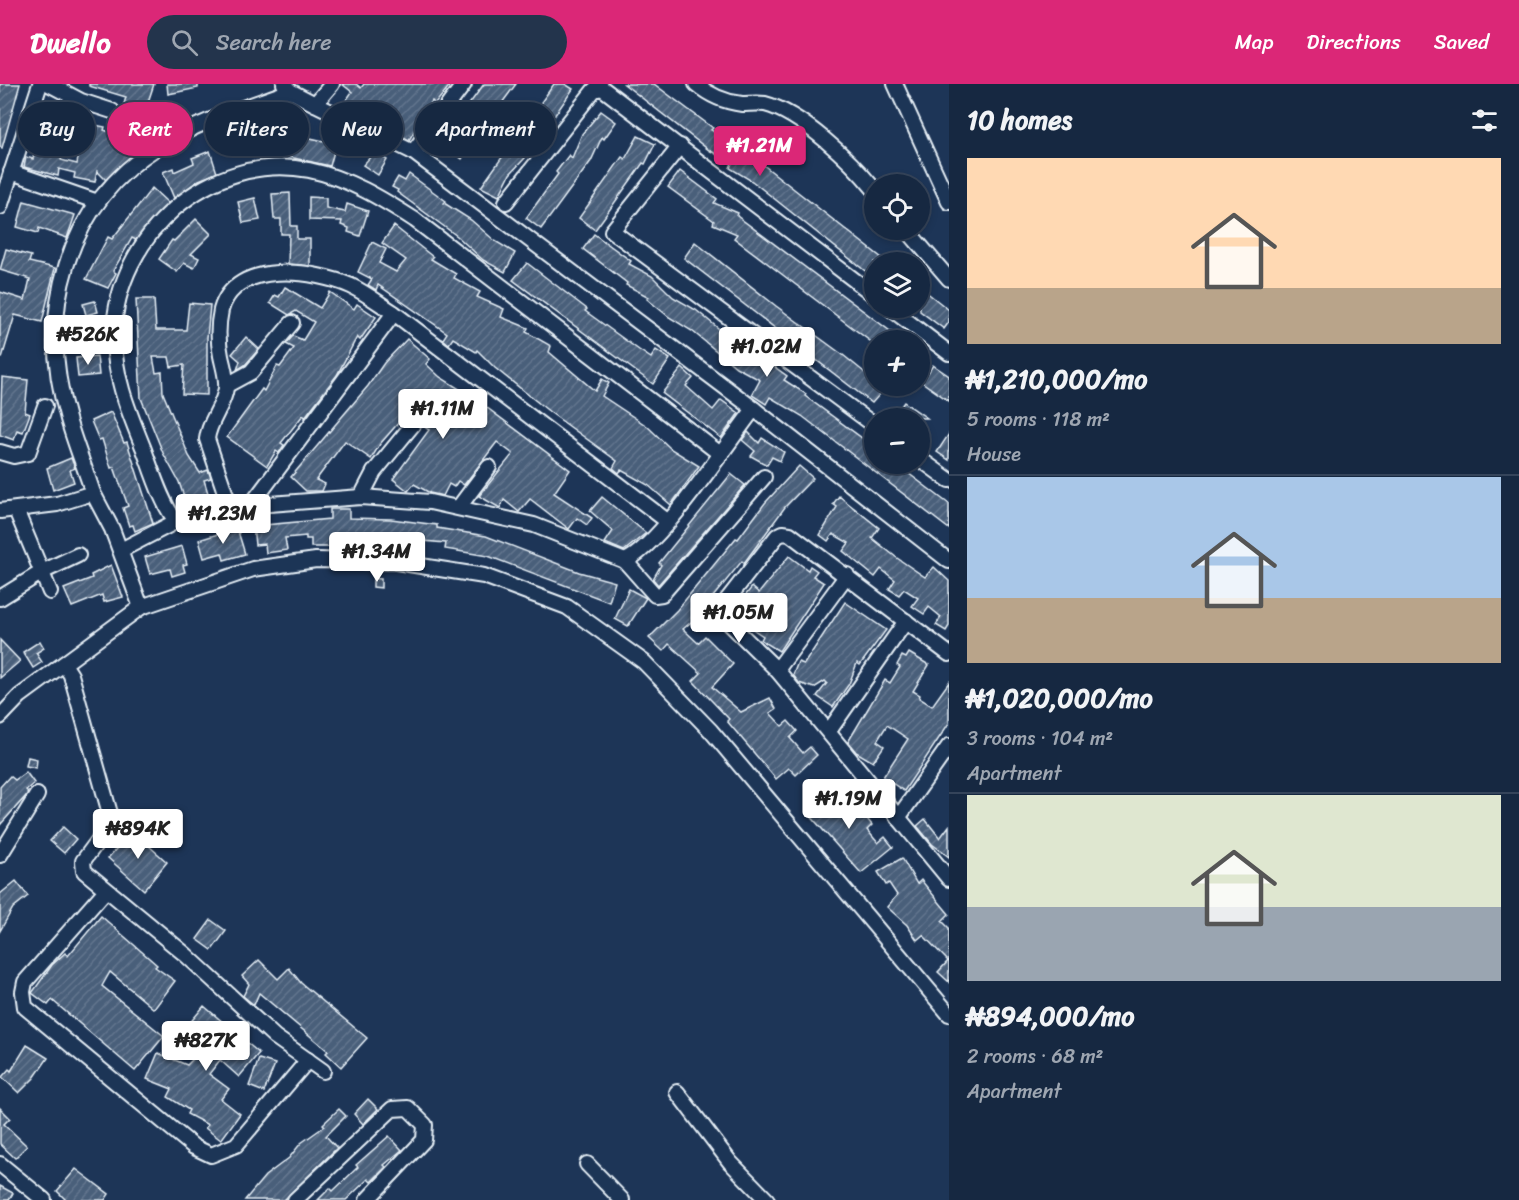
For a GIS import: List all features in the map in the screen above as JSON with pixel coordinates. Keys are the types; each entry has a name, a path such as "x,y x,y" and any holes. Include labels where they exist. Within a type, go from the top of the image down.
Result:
{"street":[{"path":"0,207 40,84"},
{"path":"49,84 81,101 107,109"},
{"path":"315,104 332,84"},
{"path":"413,152 464,84"},
{"path":"696,84 711,95 740,104 765,104 791,117 816,134 864,180"},
{"path":"895,84 949,202"},
{"path":"506,202 597,87 602,88 864,287"},
{"path":"141,607 121,550 93,493 68,419 57,355 57,319 64,269 79,230 98,202 133,165 160,145 287,88 413,152 754,409 949,561"},
{"path":"680,146 612,231 864,418"},
{"path":"177,521 170,512 146,455 118,378 114,333 120,291 141,248 172,208 217,181 270,169 308,170 341,179 380,197 415,220 719,453"},
{"path":"11,172 98,202"},
{"path":"916,240 949,279"},
{"path":"230,507 207,439 208,429 227,385 220,352 222,309 228,296 245,281 281,273 319,276 352,286 394,313 667,521"},
{"path":"250,505 394,313"},
{"path":"903,318 949,353"},
{"path":"227,385 251,372 292,323"},
{"path":"0,452 21,457 28,453 45,406"},
{"path":"625,561 633,558 667,521 754,409"},
{"path":"361,497 374,472 415,422"},
{"path":"930,466 949,480"},
{"path":"459,507 489,467"},
{"path":"121,550 177,521 230,507 361,497 459,507 534,525 625,561 655,595 662,594 764,477"},
{"path":"0,511 57,504 93,493"},
{"path":"16,510 50,592"},
{"path":"949,654 847,575 783,532 777,536 727,600 724,612 728,622 777,669 949,879"},
{"path":"0,598 42,572 78,555"},
{"path":"0,717 20,696 141,607 253,569 316,560 396,562 484,576 567,607 644,662 711,731 949,1014"},
{"path":"777,669 847,575"},
{"path":"829,731 906,621"},
{"path":"64,664 70,675 110,808 109,826 83,866 86,874 186,955 275,1037 323,1071"},
{"path":"898,818 949,746"},
{"path":"0,855 38,795"},
{"path":"106,890 25,982 23,992 25,1006 194,1146 211,1155 236,1145 308,1060"},
{"path":"676,1092 730,1162 767,1200"},
{"path":"295,1200 392,1109 408,1108 424,1125 424,1140 367,1200"},
{"path":"0,1164 44,1200"},
{"path":"587,1164 622,1200"}],"building":[{"path":"0,84 20,84 2,148 0,147"},
{"path":"89,84 154,84 148,102 125,102 126,97 89,86"},
{"path":"167,84 198,84 198,88 168,94"},
{"path":"342,84 356,84 361,88 364,84 451,84 437,102 415,102 415,130 409,140 403,137 403,102 345,102 352,92"},
{"path":"484,84 516,84 503,102 471,102"},
{"path":"554,84 565,84 573,89 556,113 556,102 541,102"},
{"path":"624,84 654,84 713,128 711,130 757,160 874,252 864,252 864,270 752,181 730,168 732,163 709,150"},
{"path":"601,111 616,122 604,139 602,137 591,161 541,229 526,218 569,155 572,158 582,134"},
{"path":"95,125 105,127 104,130 107,131 107,156 131,156 106,180 97,171 95,182 74,178 75,173 59,169 58,176 24,167 26,157 33,159 34,156 62,156 61,160 77,164 78,156 95,156"},
{"path":"638,136 655,144 645,164 643,163 595,230 579,218 622,157 625,159"},
{"path":"309,138 321,140 321,156 333,156 330,166 285,156 309,156"},
{"path":"205,153 205,156 212,156 217,173 199,180 174,198 163,172 173,168 174,172 194,163 192,158"},
{"path":"371,156 381,156 387,160 378,175 363,165"},
{"path":"503,156 526,156 510,174 499,196 481,187"},
{"path":"680,171 717,199 714,203 738,213 737,216 864,311 864,318 873,318 889,330 864,330 864,336 734,238 737,234 713,224 714,221 668,187"},
{"path":"409,174 446,201 444,203 515,253 505,272 483,260 457,236 392,187 398,177 405,181"},
{"path":"152,188 168,203 136,240 132,238 113,271 116,273 108,288 86,279 108,237 112,239"},
{"path":"290,193 291,226 297,226 297,239 310,239 310,266 288,264 289,234 281,234 281,219 274,219 272,194"},
{"path":"309,197 326,198 326,208 345,212 347,204 368,211 360,236 348,232 349,228 341,225 342,221 309,220"},
{"path":"255,198 260,220 243,223 238,202"},
{"path":"24,201 75,215 67,238 39,228 38,233 17,227"},
{"path":"196,219 211,234 191,254 199,258 194,268 184,263 177,272 159,259 172,240 174,241"},
{"path":"394,226 433,257 431,259 456,274 454,278 480,292 477,297 504,309 501,317 528,328 526,332 551,346 549,352 595,391 602,379 609,383 602,396 647,426 671,449 699,466 671,505 648,485 621,470 619,473 613,468 617,461 551,413 495,368 477,350 476,352 453,338 449,344 443,339 447,333 378,285 376,290 368,285 372,279 358,272 372,242 386,249 379,263 396,272 406,260 382,243"},
{"path":"594,234 631,261 629,264 652,276 673,297 696,310 740,346 787,376 784,380 806,394 805,396 864,440 864,464 802,416 770,397 766,404 752,395 760,380 736,367 692,331 669,317 647,299 649,297 626,285 627,283 583,249"},
{"path":"695,242 864,372 864,396 878,396 872,403 684,258"},
{"path":"6,249 31,256 29,262 55,268 42,322 15,315 2,358 0,357 0,292 25,300 30,279 0,270"},
{"path":"527,263 587,309 585,311 639,350 651,358 656,350 670,359 653,384 513,280"},
{"path":"285,287 320,308 330,292 354,309 357,304 376,317 360,340 357,337 337,375 305,417 303,415 281,443 284,445 279,453 276,451 267,466 227,437 262,389 264,391 277,366 280,367 294,348 286,344 293,336 303,340 314,322 296,311 289,315 270,303 275,295 279,297"},
{"path":"930,295 949,310 949,322 944,329 929,318"},
{"path":"136,299 154,299 156,330 186,330 189,303 210,305 207,338 207,395 182,394 184,365 171,367 169,357 153,357 156,373 162,372 163,393 189,456 200,473 208,470 211,478 204,480 211,503 188,509 179,482 163,453 141,398"},
{"path":"95,301 98,312 86,315 83,304"},
{"path":"246,337 259,349 245,365 237,370 240,361 232,354"},
{"path":"407,339 430,359 426,364 440,377 474,398 570,470 554,493 592,518 587,525 577,518 569,529 530,499 519,512 504,500 500,508 479,496 513,454 497,442 464,485 458,481 454,487 449,484 443,496 430,493 414,484 408,491 393,479 429,430 423,426 421,415 408,412 380,444 371,459 345,441 316,480 325,484 322,491 306,491 291,477 368,386 384,363","holes":["429,392 448,404 436,423 414,410"]},
{"path":"97,356 99,375 78,377 76,358"},
{"path":"933,365 949,376 949,401 930,388 930,370"},
{"path":"682,368 693,378 686,386 713,410 721,400 739,413 721,438 662,393"},
{"path":"2,377 28,380 25,412 30,414 23,432 17,430 14,440 0,435"},
{"path":"904,402 913,408 900,408"},
{"path":"111,412 124,443 127,442 153,523 135,531 133,525 129,526 123,508 128,506 114,467 111,468 102,439 99,440 91,421"},
{"path":"748,432 759,443 762,438 784,452 780,461 772,457 767,465 751,456 755,451 742,440"},
{"path":"949,434 949,460 937,452"},
{"path":"71,458 75,468 70,470 74,482 53,490 47,468"},
{"path":"799,466 813,478 785,507 744,563 742,561 696,618 683,629 698,643 705,636 733,664 712,687 741,712 770,698 776,709 770,713 782,726 788,721 797,731 790,738 803,753 810,747 817,755 796,775 789,768 776,779 727,721 729,719 693,681 701,673 669,644 663,651 649,638 677,610 736,538 738,539 765,503"},
{"path":"731,474 745,485 658,585 653,579 661,565 659,563"},
{"path":"877,474 909,474 949,504 949,529"},
{"path":"839,496 879,528 872,538 897,558 925,577 934,567 949,581 949,626 946,631 936,625 941,617 929,607 924,614 912,606 918,598 904,589 899,595 889,589 895,580 881,569 875,577 843,551 849,543 833,534 828,541 820,535 837,507 833,504"},
{"path":"602,497 646,533 624,551 605,543 613,531 590,511"},
{"path":"330,509 349,509 349,518 391,519 437,525 437,528 486,536 579,572 615,582 609,602 488,556 445,549 446,543 399,539 399,537 333,537 333,547 311,547 311,539 306,539 306,536 285,538 287,550 266,553 265,544 255,545 253,526 330,519"},
{"path":"237,528 245,554 224,560 222,553 204,558 199,540"},
{"path":"182,546 187,564 183,565 185,572 172,576 170,569 150,574 145,557"},
{"path":"789,556 808,570 810,566 817,571 813,576 824,583 779,651 761,640 763,636 739,620 750,601 745,596 752,587 759,593"},
{"path":"111,565 123,597 104,602 102,595 72,607 64,589 92,578 91,575"},
{"path":"373,578 381,579 381,588 373,587"},
{"path":"629,589 646,598 628,626 615,619"},
{"path":"845,602 886,630 860,665 857,663 849,684 833,707 817,696 827,683 825,681 814,688 799,683 793,675 798,662 804,664"},
{"path":"0,640 20,661 0,678"},
{"path":"40,641 44,648 36,653 42,662 33,668 23,652"},
{"path":"909,653 929,665 913,691 920,695 919,698 932,706 949,682 949,723 904,791 883,777 908,739 887,725 877,741 884,746 873,762 856,752 848,742 885,680 890,683 900,667 897,665 902,656 906,658"},
{"path":"28,757 37,759 36,768 26,766"},
{"path":"26,772 34,783 26,790 28,792 26,796 0,825 0,787 10,776 15,780"},
{"path":"845,789 855,800 848,807 860,820 865,816 872,825 867,830 878,843 885,837 893,847 861,873 808,813 835,790 840,795"},
{"path":"925,819 940,838 949,826 949,857 932,844 917,826"},
{"path":"63,827 76,839 64,853 50,841"},
{"path":"129,828 167,862 144,890 108,858 126,838 123,836"},
{"path":"902,858 917,884 921,880 949,914 942,921 949,928 949,982 938,972 948,961 923,935 917,940 907,925 887,907 897,895 889,883 886,885 878,872"},
{"path":"16,881 28,896 13,908 0,931 0,894"},
{"path":"101,916 157,965 155,967 175,981 154,1009 110,972 102,986 164,1036 135,1071 52,1000 48,1005 32,993 52,965 65,953 68,956"},
{"path":"211,920 226,931 212,950 197,939"},
{"path":"259,960 278,979 289,968 301,983 367,1038 341,1067 326,1053 328,1051 259,993 254,1005 243,996 249,984 242,976"},
{"path":"204,1006 259,1053 239,1077 220,1060 209,1074 229,1089 221,1099 240,1114 221,1140 205,1128 208,1125 187,1114 189,1110 168,1097 172,1089 147,1079 158,1053 187,1065 192,1060 201,1047 183,1031"},
{"path":"27,1045 48,1058 34,1078 19,1093 2,1077 9,1069 11,1071"},
{"path":"259,1059 275,1064 264,1092 249,1086"},
{"path":"368,1099 378,1109 363,1124 354,1114"},
{"path":"0,1108 10,1118 4,1124 27,1146 15,1158 0,1144"},
{"path":"339,1109 346,1116 326,1136 337,1148 284,1200 245,1200 265,1176 289,1158 301,1143 325,1126 323,1124"},
{"path":"389,1136 402,1150 384,1165 386,1167 371,1182 368,1179 346,1200 318,1200 330,1188 333,1191 358,1167 356,1165"},
{"path":"76,1169 109,1194 105,1200 66,1200 57,1191"},
{"path":"0,1186 13,1193 9,1200 0,1200"}]}
